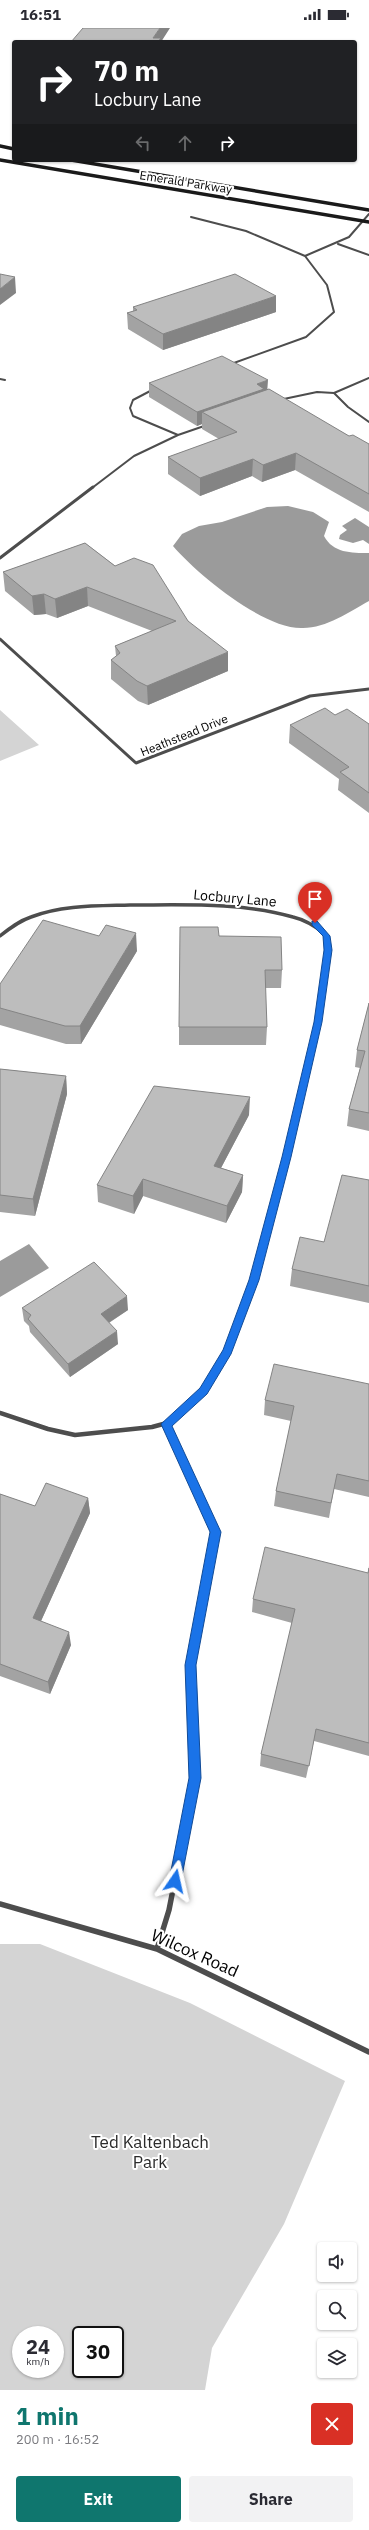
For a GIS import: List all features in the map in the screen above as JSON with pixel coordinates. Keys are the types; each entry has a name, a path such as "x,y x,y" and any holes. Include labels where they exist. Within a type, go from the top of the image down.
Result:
{"main road":[{"path":"0,146 12,149"},
{"name":"Emerald Parkway","path":"0,160 369,222"},
{"name":"Emerald Parkway","path":"83,162 369,210"}],"street":[{"path":"305,256 338,244 349,237 369,214"},
{"path":"191,216 246,232 305,256 327,285 334,312 300,340 224,366"},
{"path":"338,244 369,255"},
{"path":"275,401 300,394 334,393 369,378"},
{"path":"0,379 5,380"},
{"path":"158,388 143,393 133,400 130,408 133,416 178,435"},
{"path":"334,393 348,407 369,422"},
{"path":"0,558 134,456 178,435 208,424"},
{"name":"Heathstead Drive","path":"0,639 136,763 272,709 310,696 369,689"},
{"name":"Locbury Lane","path":"0,936 8,927 43,912 159,905 214,907 296,916 315,923 326,936 328,950 318,1022 286,1157 254,1280 227,1351 203,1391 166,1424"},
{"path":"0,1413 74,1435 166,1424 215,1532 190,1665 195,1778 169,1910 157,1949"},
{"name":"Wilcox Road","path":"0,1904 157,1949 369,2052"}],"green space":[{"path":"0,710 39,745 0,761"},
{"name":"Ted Kaltenbach Park","path":"0,1944 40,1944 190,2003 345,2081 284,2224 212,2348 205,2390 0,2390"}],"shaded area":[{"path":"288,506 313,512 329,522 324,536 332,546 337,549 356,553 369,553 369,601 345,615 319,626 301,628 285,626 268,619 231,598 198,571 173,546 182,534 199,526 222,522 267,507"},
{"path":"355,518 369,527 369,544 363,540 353,543 339,539 340,535 347,530 342,526"},
{"path":"29,1244 49,1268 0,1297 0,1261"}],"building":[{"path":"83,28 160,28 153,38 161,38 160,40 73,40"},
{"path":"0,274 15,277 0,289"},
{"path":"235,274 276,296 163,334 127,313 137,310 133,307"},
{"path":"222,356 268,380 257,384 264,389 197,412 149,383"},
{"path":"269,389 349,436 353,435 369,444 369,494 296,453 263,465 253,459 200,478 168,457 237,432 202,412"},
{"path":"85,543 115,566 134,558 153,565 188,621 228,652 147,686 137,681 111,660 120,653 115,646 176,621 87,587 55,599 44,594 32,596 3,572"},
{"path":"325,708 335,715 347,709 369,724 369,793 340,772 349,767 290,725"},
{"path":"43,920 99,936 106,925 136,933 80,1026 65,1026 0,1008 0,984"},
{"path":"180,927 218,927 219,936 281,937 282,970 265,970 267,1027 179,1027"},
{"path":"369,1003 369,1113 349,1109 365,1051 357,1050"},
{"path":"0,1069 66,1076 33,1199 0,1195"},
{"path":"154,1086 250,1097 214,1166 243,1175 227,1206 143,1179 133,1196 97,1185"},
{"path":"342,1175 369,1180 369,1286 292,1269 300,1237 324,1242"},
{"path":"94,1262 127,1296 101,1314 117,1331 68,1364 28,1319 31,1315 22,1308"},
{"path":"274,1364 369,1384 369,1481 337,1474 331,1503 276,1491 294,1406 265,1400"},
{"path":"46,1483 88,1498 33,1618 69,1632 48,1682 0,1664 0,1494 35,1506"},
{"path":"265,1547 368,1573 369,1568 369,1743 316,1729 309,1766 261,1754 295,1609 253,1599"}],"route":[{"path":"175,1881 195,1778 190,1665 215,1532 166,1424 203,1391 227,1351 254,1280 286,1157 318,1022 328,950 326,936 315,923"}]}
